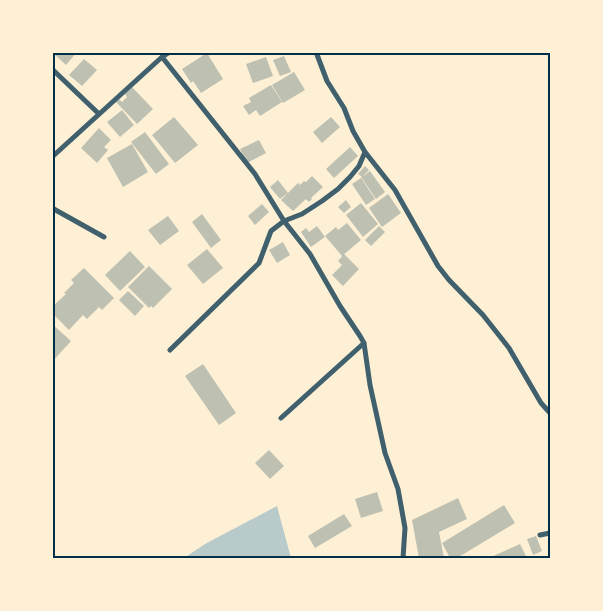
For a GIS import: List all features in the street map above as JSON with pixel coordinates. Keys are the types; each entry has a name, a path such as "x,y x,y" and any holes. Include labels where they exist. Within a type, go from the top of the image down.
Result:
{"street":[{"path":"52,157 162,57 170,52"},
{"path":"316,52 327,81 344,108 352,131 395,190 438,266 483,315 509,348 541,402 550,413"},
{"path":"162,57 255,174 284,220 310,254 364,343 370,385 385,454 398,489 405,528 403,558"},
{"path":"52,69 99,114"},
{"path":"170,350 259,263 271,231 284,220 302,214 338,189 359,166 366,152"},
{"path":"52,208 104,237"},
{"path":"282,418 364,343"},
{"path":"540,535 550,532"}],"shaded area":[{"path":"277,506 291,558 184,558 205,544"}],"building":[{"path":"52,52 77,52 66,65"},
{"path":"207,53 223,79 201,93 193,81 191,83 182,69"},
{"path":"284,56 291,72 280,76 273,60"},
{"path":"266,57 273,76 253,83 246,64"},
{"path":"84,59 97,70 82,86 69,75"},
{"path":"294,72 305,90 283,103 272,85"},
{"path":"271,85 282,102 260,116 256,110 249,115 243,106 251,102 249,98"},
{"path":"132,87 153,109 137,124 116,102 119,99 122,102 127,97 125,94"},
{"path":"122,110 134,125 120,137 107,122"},
{"path":"174,117 198,145 175,163 152,135"},
{"path":"331,117 340,127 322,143 313,132"},
{"path":"99,128 111,140 104,147 108,150 97,163 81,148"},
{"path":"145,132 169,164 156,174 131,142"},
{"path":"259,140 266,153 247,163 240,149"},
{"path":"132,144 148,172 123,187 107,158"},
{"path":"350,147 358,156 334,178 326,169"},
{"path":"365,166 369,170 362,177 358,174"},
{"path":"370,171 385,192 376,199 362,177"},
{"path":"312,176 323,187 309,202 306,199 293,211 281,200 298,183 300,185 304,181 306,182"},
{"path":"361,178 375,199 366,205 352,184"},
{"path":"278,180 288,193 280,199 270,187"},
{"path":"388,194 401,213 382,227 369,208"},
{"path":"346,200 351,207 344,213 338,207"},
{"path":"361,203 378,224 363,237 346,215"},
{"path":"262,204 269,212 255,225 248,216"},
{"path":"202,214 221,240 211,248 192,222"},
{"path":"168,216 179,231 160,245 148,230"},
{"path":"347,223 361,240 342,256 325,236 336,227 338,230"},
{"path":"317,226 325,237 311,247 301,232 306,228 309,232"},
{"path":"379,226 385,232 371,246 365,240"},
{"path":"283,242 290,255 277,263 269,250"},
{"path":"207,249 223,268 203,284 187,265"},
{"path":"130,251 145,267 120,291 105,275"},
{"path":"344,254 359,269 343,286 332,275 342,265 338,261"},
{"path":"149,266 172,289 153,308 151,306 149,308 128,287"},
{"path":"84,268 114,298 102,310 99,307 87,319 83,315 69,330 52,313 52,307 66,294 64,293 74,283 71,280"},
{"path":"128,291 144,306 135,316 119,300"},
{"path":"52,324 71,341 52,362"},
{"path":"203,364 236,413 219,425 185,376"},
{"path":"269,450 284,466 270,479 255,463"},
{"path":"377,492 383,511 361,518 355,499"},
{"path":"458,498 467,519 439,532 444,558 419,558 412,520"},
{"path":"504,505 515,523 457,558 450,558 442,543"},
{"path":"344,514 352,526 315,548 308,536"},
{"path":"536,536 542,551 533,555 527,539"},
{"path":"520,544 527,558 489,558"}]}
